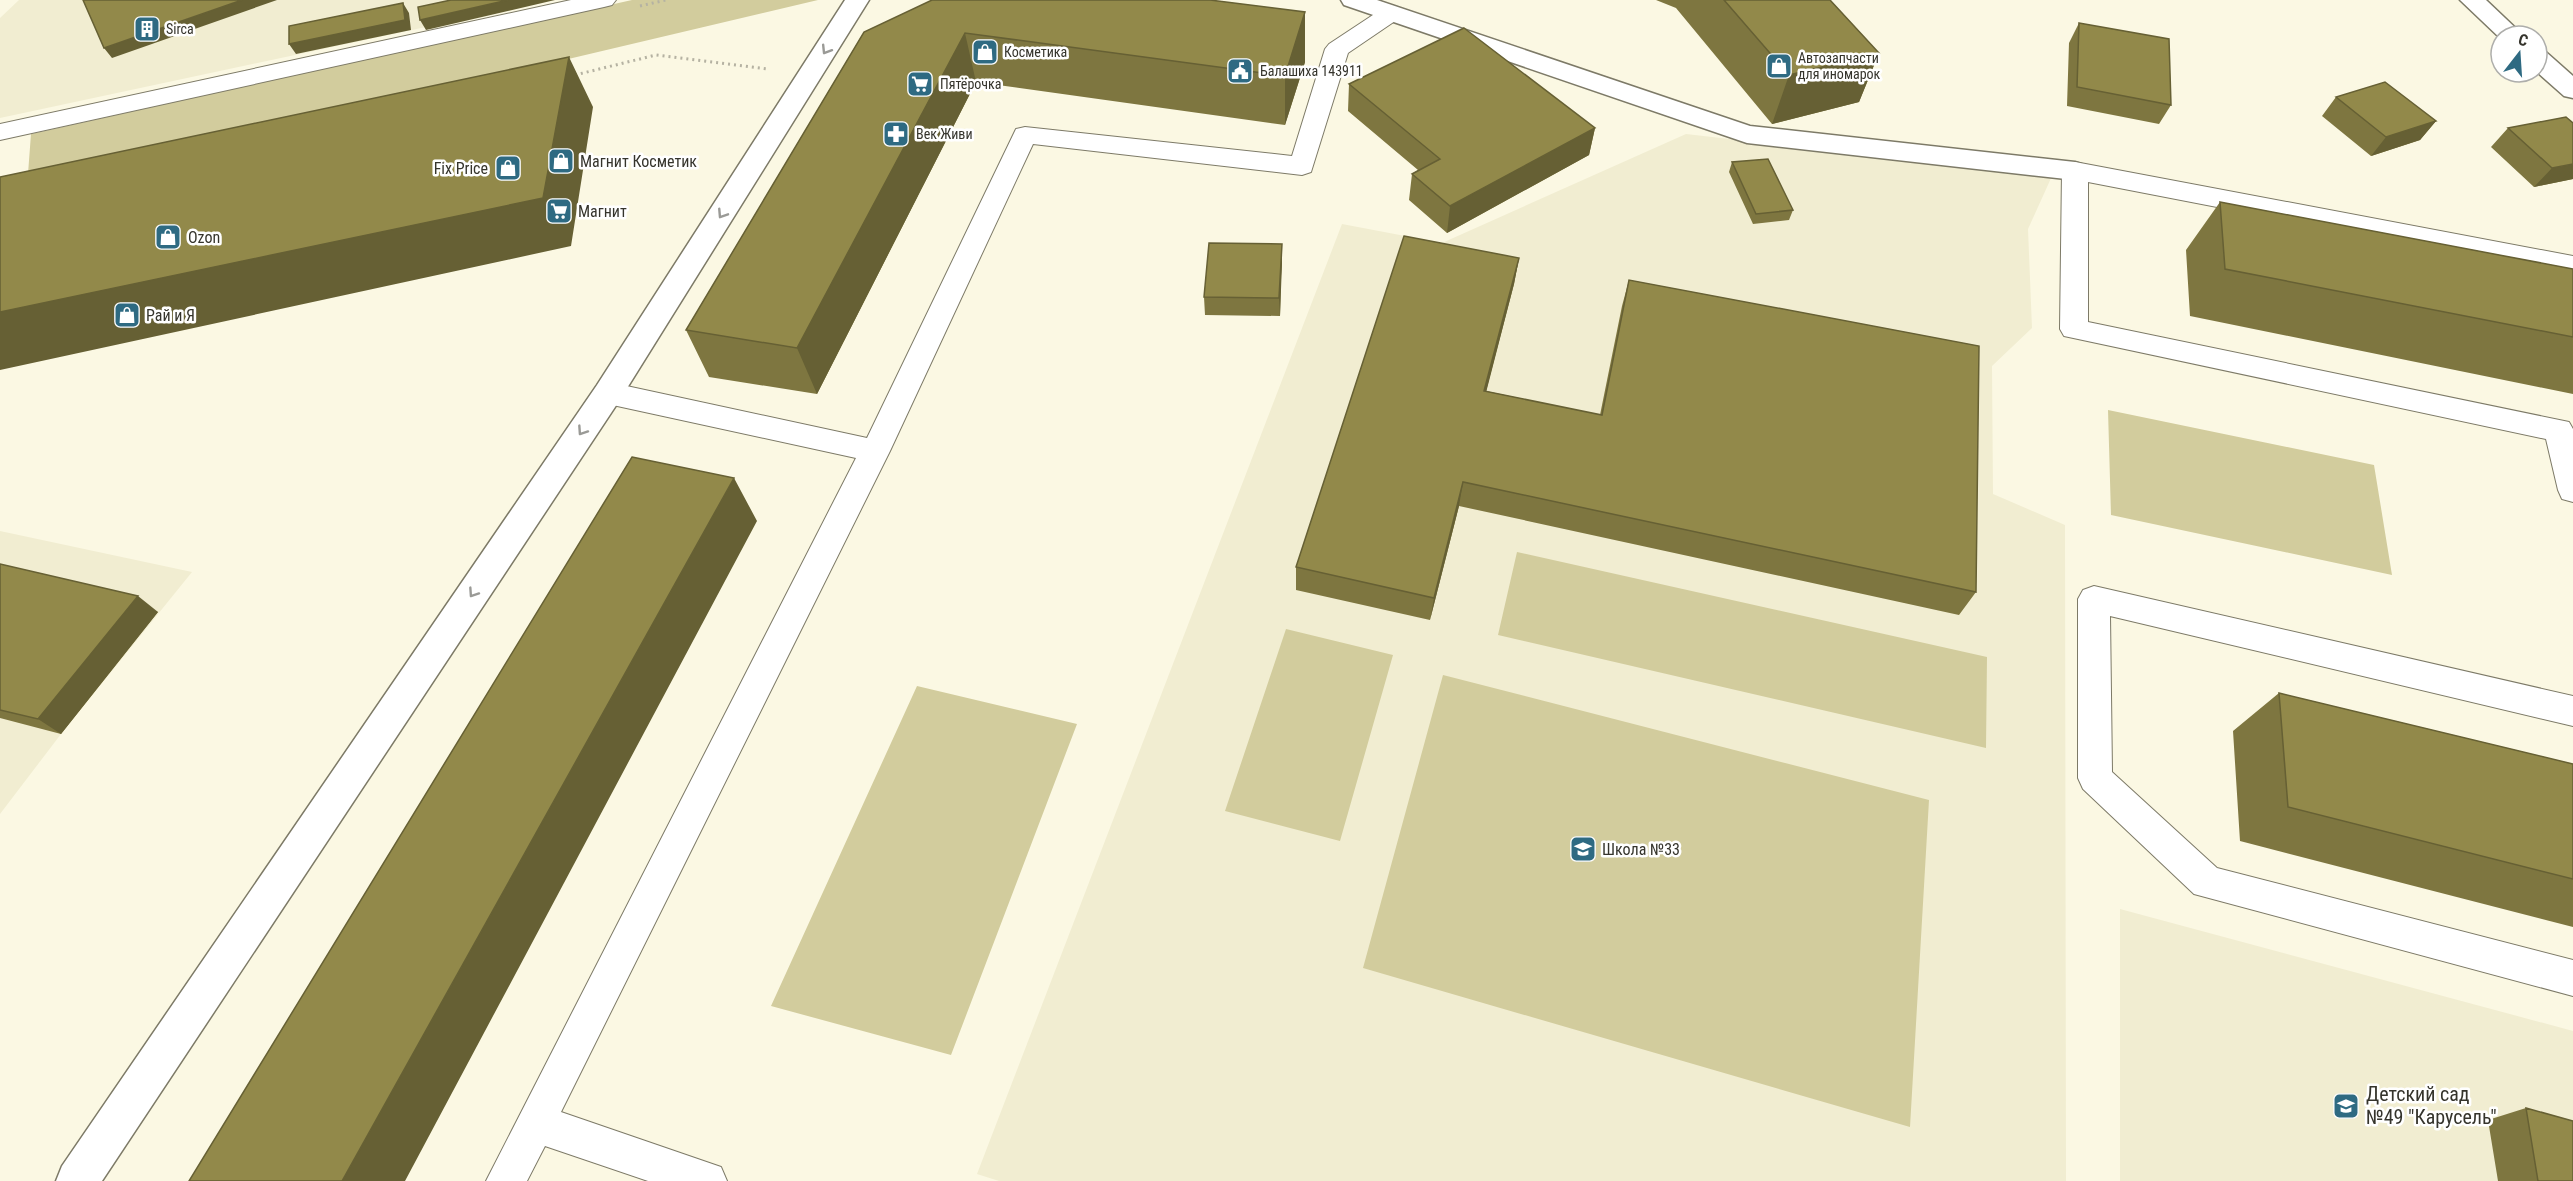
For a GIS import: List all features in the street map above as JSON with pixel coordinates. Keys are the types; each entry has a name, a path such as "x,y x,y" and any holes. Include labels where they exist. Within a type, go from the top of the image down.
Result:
{"street":[{"path":"77,1181 608,393 857,0"},
{"path":"1353,0 1747,134 2075,171"},
{"path":"2472,0 2499,24"},
{"path":"2549,69 2573,90"}],"lane":[{"path":"0,132 604,0"},
{"path":"506,1181 875,451 1025,135 1302,166 1337,49 1390,14"},
{"path":"2573,266 2075,171 2074,329 2559,430 2573,490"},
{"path":"608,393 875,451"},
{"path":"2573,711 2094,599 2095,778 2207,882 2573,978"},
{"path":"535,1123 707,1181"}],"path":[{"path":"575,75 656,55 810,75"}],"shaded area":[{"path":"19,0 552,0 0,118 0,18"},
{"path":"632,0 818,0 27,187 31,134"},
{"name":"Школа №33","path":"1686,134 2052,176 2028,229 2032,328 1992,366 1993,494 2065,525 2066,1181 999,1181 977,1174 1342,224 1442,243"},
{"path":"2108,410 2374,465 2392,575 2111,515"},
{"path":"0,531 192,572 61,734 0,814"},
{"path":"1517,552 1987,657 1986,748 1498,635"},
{"path":"1286,629 1393,655 1340,841 1225,811"},
{"path":"1443,675 1929,800 1910,1127 1363,968"},
{"path":"917,686 1077,724 951,1055 771,1006"},
{"name":"Детский сад №49 \"Карусель\"","path":"2120,909 2573,1031 2573,1181 2120,1181"}],"building":[{"name":"Sirca","path":"83,0 242,0 104,48"},
{"path":"451,0 508,0 420,20 418,7"},
{"path":"932,0 1210,0 1305,12 1285,76 965,33 797,348 686,330 864,32"},
{"path":"1724,0 1830,0 1879,53 1789,75"},
{"path":"403,3 405,20 289,44 289,26"},
{"path":"2079,23 2169,39 2171,105 2077,87"},
{"path":"1464,28 1595,128 1450,206 1412,174 1440,159 1349,84"},
{"path":"569,57 543,198 0,312 0,177"},
{"path":"2385,82 2436,121 2386,137 2336,97"},
{"path":"2566,117 2573,123 2573,164 2552,168 2508,128"},
{"path":"1768,159 1793,210 1756,214 1732,162"},
{"path":"2220,202 2573,269 2573,337 2225,269"},
{"path":"1404,236 1519,258 1484,391 1602,415 1629,280 1979,346 1976,592 1463,482 1434,598 1296,567"},
{"path":"1209,243 1282,244 1279,298 1204,297"},
{"path":"632,457 734,478 342,1181 189,1181"},
{"path":"0,564 138,596 38,719 0,710"},
{"path":"2279,693 2573,764 2573,879 2288,807"},
{"path":"2526,1108 2573,1121 2573,1181 2538,1181"}],"place":[{"name":"Sirca","path":"147,29"},
{"name":"Косметика","path":"985,52"},
{"name":"Автозапчасти для иномарок","path":"1779,66"},
{"name":"Балашиха 143911","path":"1240,71"},
{"name":"Пятёрочка","path":"920,84"},
{"name":"Век Живи","path":"896,134"},
{"name":"Магнит Косметик","path":"561,161"},
{"name":"Fix Price","path":"508,168"},
{"name":"Магнит","path":"559,211"},
{"name":"Ozon","path":"168,237"},
{"name":"Рай и Я","path":"127,315"},
{"name":"Школа №33","path":"1583,849"},
{"name":"Детский сад №49 \"Карусель\"","path":"2346,1106"}]}
